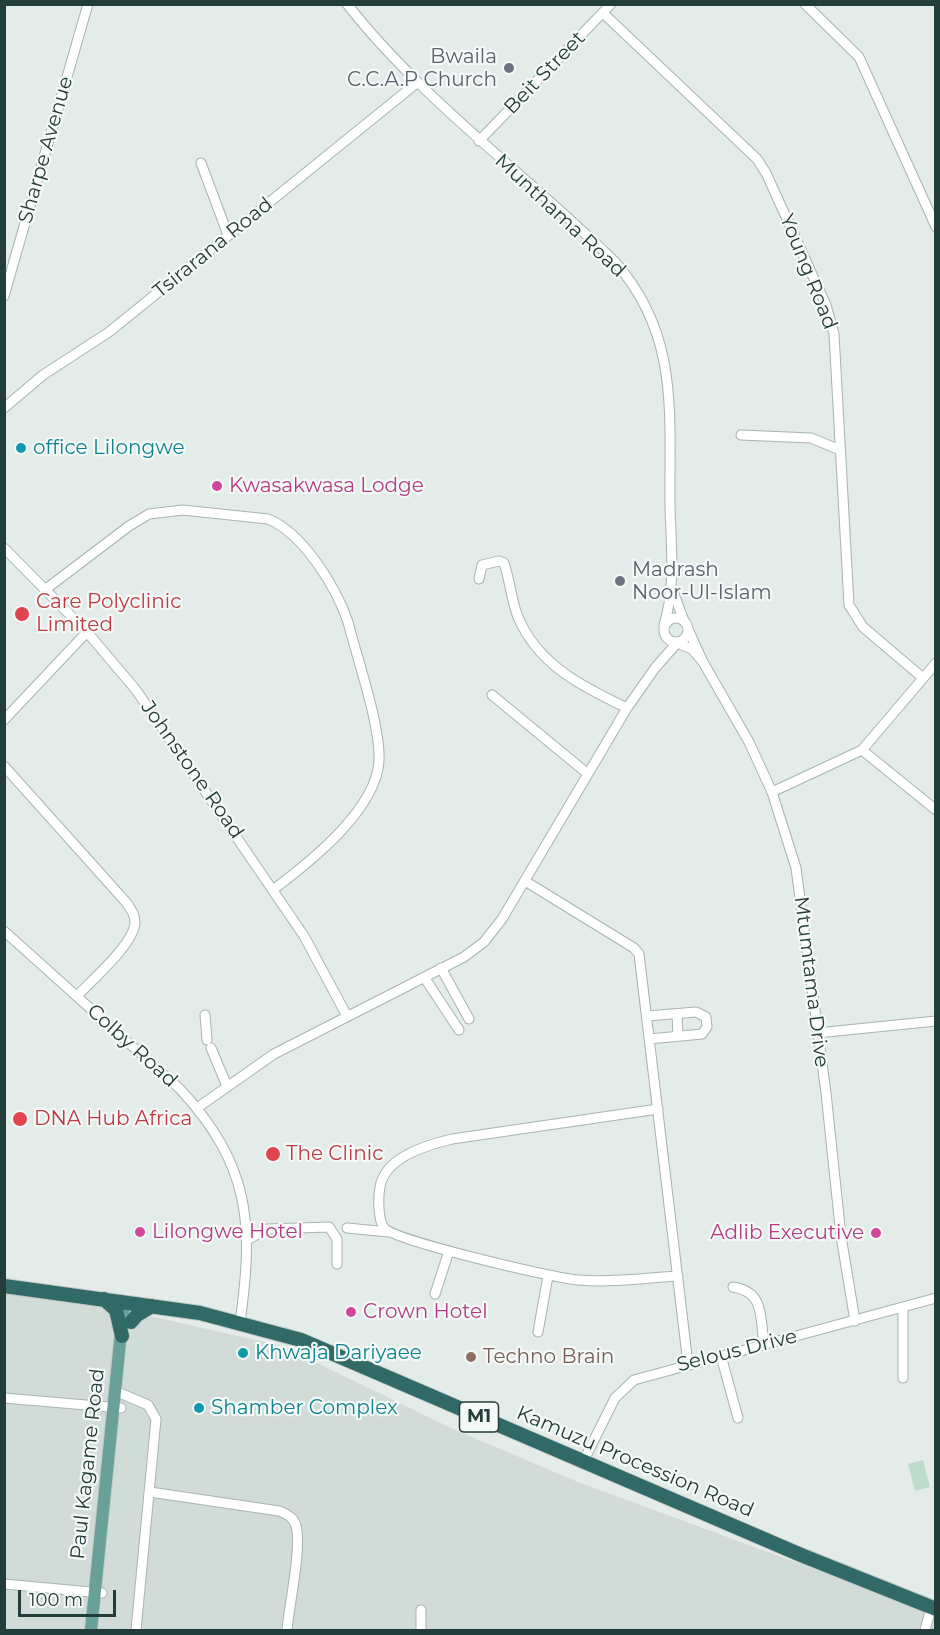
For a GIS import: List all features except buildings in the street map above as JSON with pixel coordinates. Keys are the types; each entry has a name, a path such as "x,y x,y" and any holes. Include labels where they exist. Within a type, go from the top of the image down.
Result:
{"highway":[{"name":"Kamuzu Procession Road","path":"4,1286 152,1306 240,1322 301,1340 583,1462 933,1608"},
{"path":"104,1299 116,1310 122,1336"},
{"path":"131,1322 137,1315 152,1306"}],"main road":[{"path":"118,1392 131,1322 129,1303"},
{"name":"Paul Kagame Road","path":"91,1630 98,1593 122,1336 129,1303"},
{"path":"98,1593 98,1630"}],"street":[{"name":"Sharpe Avenue","path":"4,296 88,4"},
{"name":"Munthama Road","path":"347,4 381,46 480,141 615,262 635,287 651,316 665,362 670,400 672,585"},
{"name":"Beit Street","path":"480,141 611,4"},
{"path":"805,4 859,57 936,227"},
{"name":"Young Road","path":"603,13 744,146 766,173 830,316 834,334 849,605 863,627 923,678"},
{"name":"Tsirarana Road","path":"4,408 43,375 104,336 418,82"},
{"path":"201,163 228,235"},
{"path":"741,435 811,438 840,450"},
{"path":"46,589 139,520 170,510 268,519 276,522 292,534 326,578 342,604 348,622 378,741 379,766 371,790 355,813 335,835 274,890"},
{"name":"Johnstone Road","path":"4,548 87,632 136,690 274,890 316,955 347,1016"},
{"path":"479,579 482,565 499,561 504,563 517,615 536,646 567,677 627,708"},
{"path":"655,668 662,651 672,585"},
{"name":"Mtumtama Drive","path":"672,585 686,625 703,662 749,742 772,792 796,868 841,1236 855,1321"},
{"path":"197,1108 274,1054 441,968 484,942 525,881 627,708 655,668 677,643 687,636 686,625 676,618 664,629"},
{"path":"664,629 669,641 692,649 703,662"},
{"path":"4,720 87,632"},
{"path":"772,792 862,750 936,663"},
{"path":"492,695 588,774"},
{"path":"862,750 936,810"},
{"path":"4,766 125,901 135,920 134,929 123,946 77,996"},
{"path":"525,881 634,948 641,960 688,1364"},
{"name":"Colby Road","path":"4,931 180,1089 223,1144 232,1164 246,1211 247,1240 240,1322"},
{"path":"441,968 469,1019"},
{"path":"424,977 459,1030"},
{"path":"647,1016 702,1013 706,1017 707,1027 702,1034 650,1039"},
{"path":"677,1014 678,1036"},
{"path":"205,1015 209,1044 227,1086"},
{"path":"817,1033 936,1021"},
{"path":"389,1232 381,1220 380,1185 396,1162 415,1152 452,1139 520,1131 657,1109"},
{"path":"247,1240 267,1229 329,1227 335,1232 337,1239 337,1264"},
{"path":"347,1228 389,1232 449,1251 548,1276 596,1281 678,1276"},
{"path":"435,1294 449,1251"},
{"path":"538,1332 548,1276"},
{"path":"733,1287 747,1290 755,1297 764,1345"},
{"name":"Selous Drive","path":"583,1462 597,1430 622,1389 642,1376 936,1298"},
{"path":"903,1307 903,1378"},
{"path":"721,1356 738,1418"},
{"path":"118,1392 148,1405 156,1419 136,1630"},
{"path":"4,1398 117,1408"},
{"path":"150,1492 279,1511 291,1517 296,1525 297,1541 286,1630"},
{"path":"4,1584 98,1593"},
{"path":"925,1630 933,1608"},
{"path":"421,1630 422,1610"}],"shaded area":[{"path":"5,1283 282,1346 451,1428 578,1482 936,1614 935,1630 5,1630"}],"green space":[{"path":"923,1460 930,1487 915,1491 908,1464"}],"place":[{"name":"Bwaila C.C.A.P Church","path":"509,68"},
{"name":"office Lilongwe","path":"21,448"},
{"name":"Kwasakwasa Lodge","path":"217,486"},
{"name":"Madrash Noor-Ul-Islam","path":"620,581"},
{"name":"Care Polyclinic Limited","path":"22,614"},
{"name":"DNA Hub Africa","path":"20,1119"},
{"name":"The Clinic","path":"273,1154"},
{"name":"Lilongwe Hotel","path":"140,1232"},
{"name":"Adlib Executive","path":"876,1233"},
{"name":"Crown Hotel","path":"351,1312"},
{"name":"Khwaja Dariyaee","path":"243,1353"},
{"name":"Techno Brain","path":"471,1357"},
{"name":"Shamber Complex","path":"199,1408"}]}
